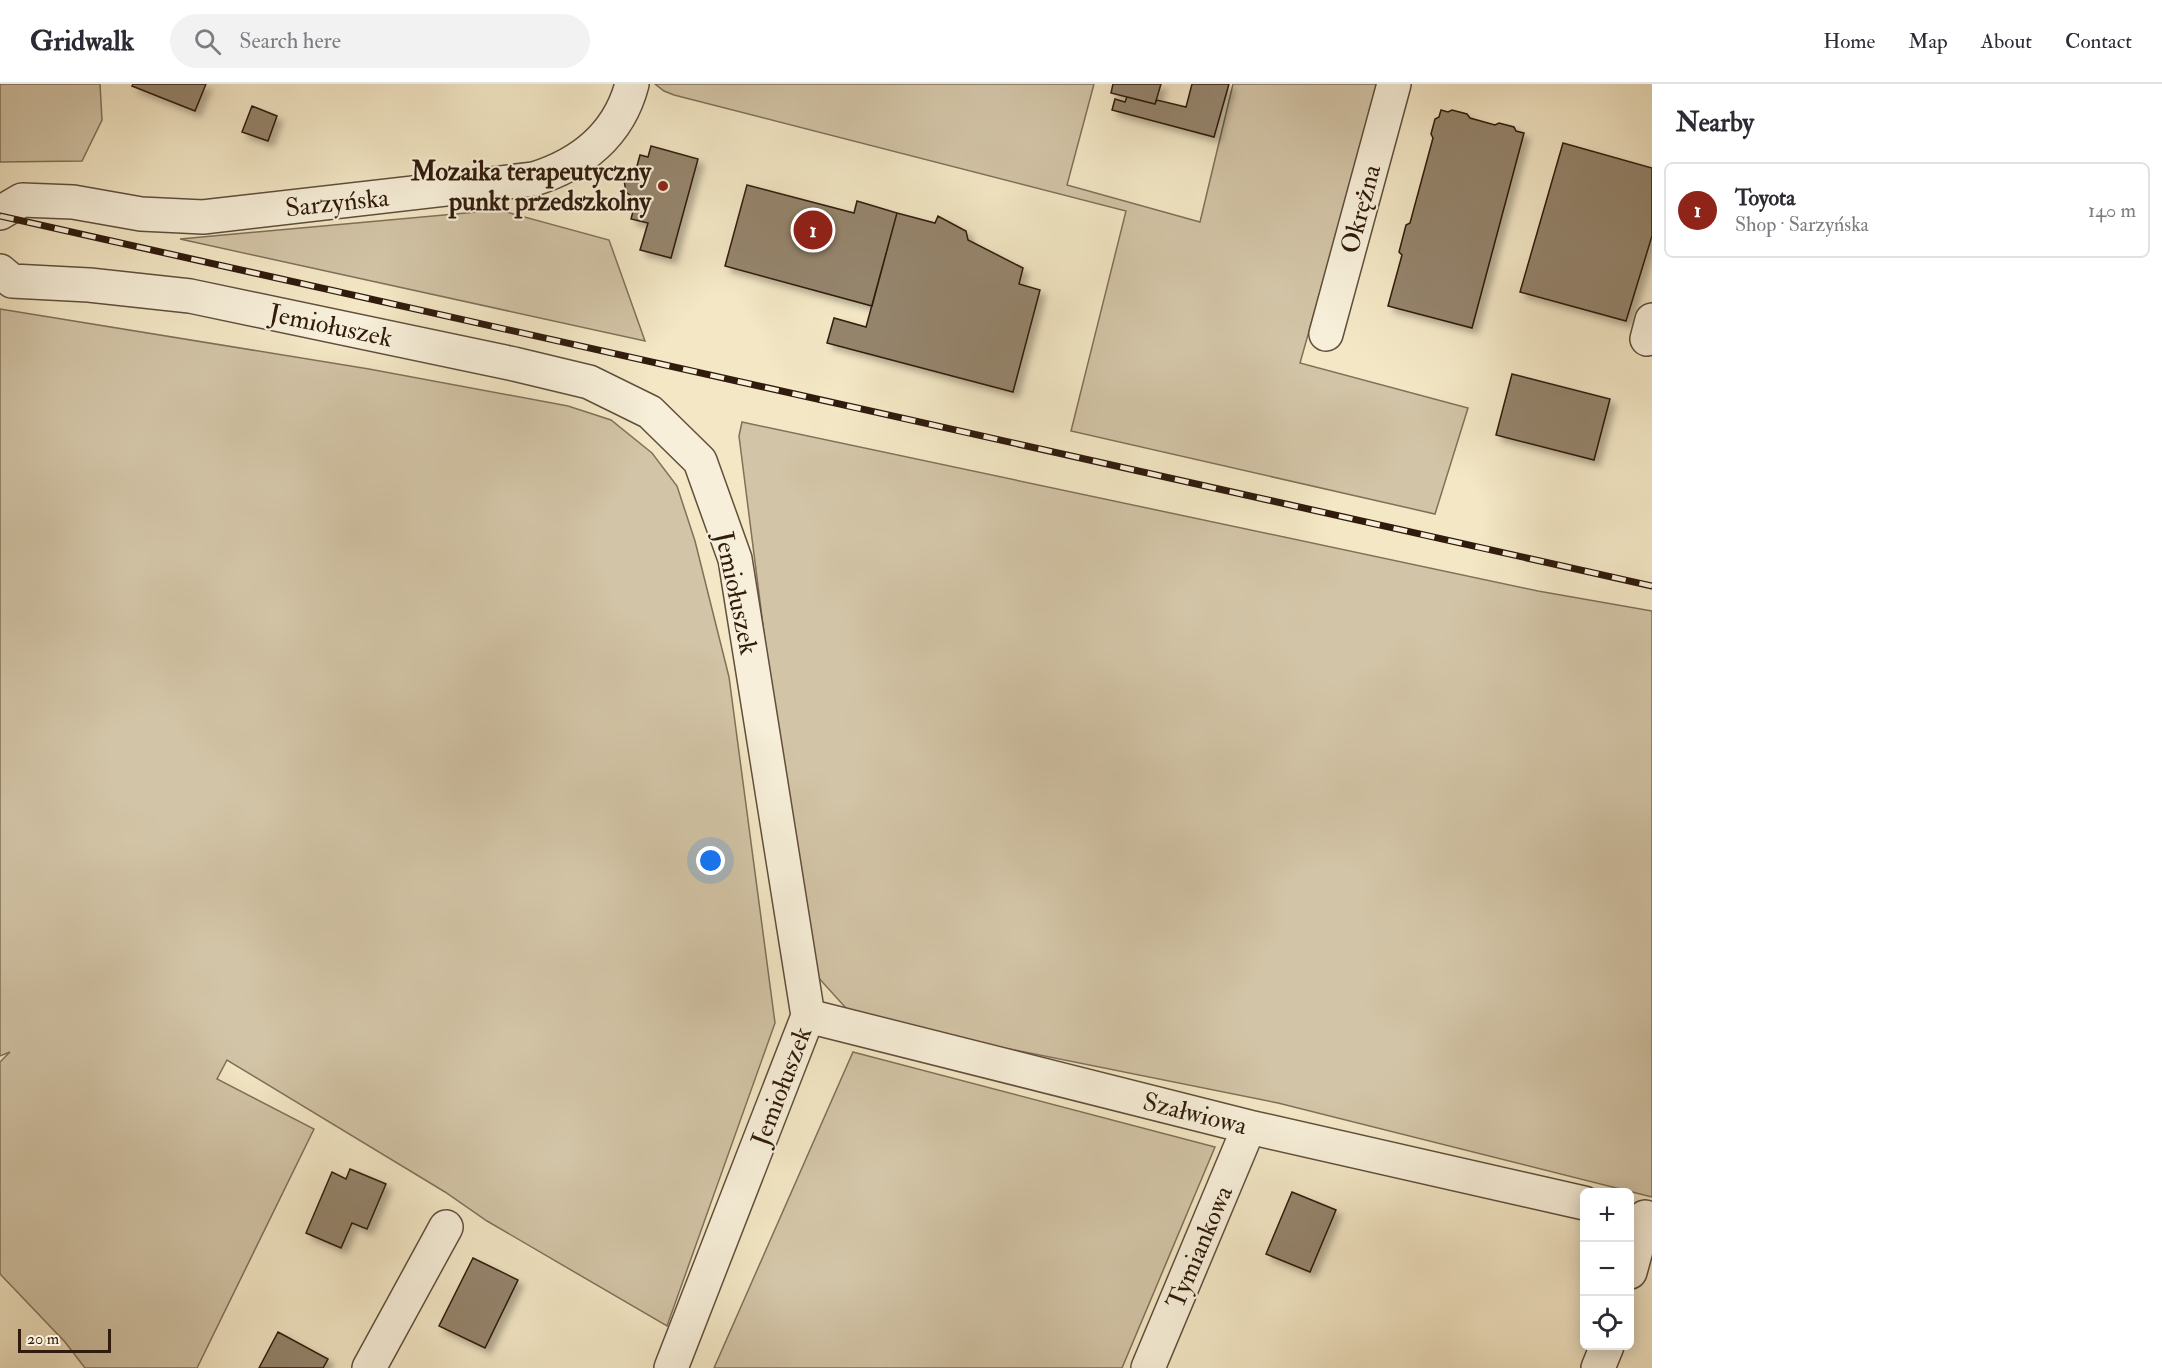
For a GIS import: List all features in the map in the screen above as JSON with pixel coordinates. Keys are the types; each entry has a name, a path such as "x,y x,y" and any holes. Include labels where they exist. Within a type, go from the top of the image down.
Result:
{"street":[{"name":"Sarzyńska","path":"0,213 22,200 73,202 141,214 203,218 534,179 554,173 574,163 604,139 621,115 633,84"},
{"name":"Okrężna","path":"1326,334 1394,84"},
{"name":"Jemiołuszek","path":"0,271 12,281 89,285 190,296 502,361 589,382 650,412 700,461 735,559 808,1016 671,1368"},
{"name":"Szałwiowa","path":"808,1016 1249,1127 1580,1202"},
{"name":"Tymiankowa","path":"1148,1368 1249,1127"},
{"path":"1634,1250 1642,1216"},
{"path":"369,1368 446,1227"},
{"path":"1598,1368 1605,1350"}],"shaded area":[{"path":"0,84 100,84 102,120 82,161 0,162"},
{"path":"655,84 1094,84 1067,185 1200,222 1233,84 1379,84 1300,363 1468,408 1435,514 1071,431 1126,211 674,95"},
{"path":"499,210 609,240 645,341 180,239"},
{"path":"0,309 369,369 568,406 611,420 652,453 677,486 695,541 729,677 775,1023 667,1326 487,1221 445,1192 227,1060 217,1079 314,1129 197,1368 85,1368 65,1342 0,1274 0,1062 10,1052 0,1056"},
{"path":"742,422 1538,591 1652,611 1652,1197 1634,1192 1634,1188 1616,1188 1278,1103 855,1018 806,964 739,436"},
{"path":"853,1052 1215,1147 1122,1368 714,1368"}],"building":[{"path":"133,84 206,84 195,111 132,86"},
{"path":"1113,84 1161,84 1155,104 1111,93"},
{"path":"1192,84 1229,84 1214,137 1112,110 1115,99 1125,102 1127,97 1155,104 1157,100 1186,107"},
{"path":"252,106 277,116 268,141 242,132"},
{"path":"1441,110 1448,112 1452,110 1495,125 1499,123 1514,127 1516,131 1524,133 1472,328 1388,306 1402,255 1399,252 1406,225 1410,223 1433,138 1431,134 1435,119 1439,117"},
{"path":"1563,143 1652,168 1652,236 1626,321 1520,292"},
{"path":"651,146 698,159 671,258 640,250 648,223 631,219 636,200 626,192 624,180 629,171 637,166 640,155 648,157"},
{"path":"747,185 854,213 857,201 897,213 872,306 725,266"},
{"path":"897,213 935,223 938,216 966,231 968,240 1023,268 1019,284 1040,290 1013,392 827,343 834,318 866,327"},
{"path":"1512,374 1610,399 1594,460 1496,435"},
{"path":"350,1169 386,1184 367,1229 352,1223 341,1248 306,1233 332,1172 346,1179"},
{"path":"1292,1192 1336,1210 1310,1272 1266,1254"},
{"path":"473,1258 518,1280 485,1348 439,1326"},
{"path":"278,1332 328,1359 323,1368 259,1368"}],"railway":[{"path":"0,216 1652,586"}],"place":[{"name":"Mozaika terapeutyczny punkt przedszkolny","path":"663,186"},
{"name":"Toyota","path":"813,230"}]}
